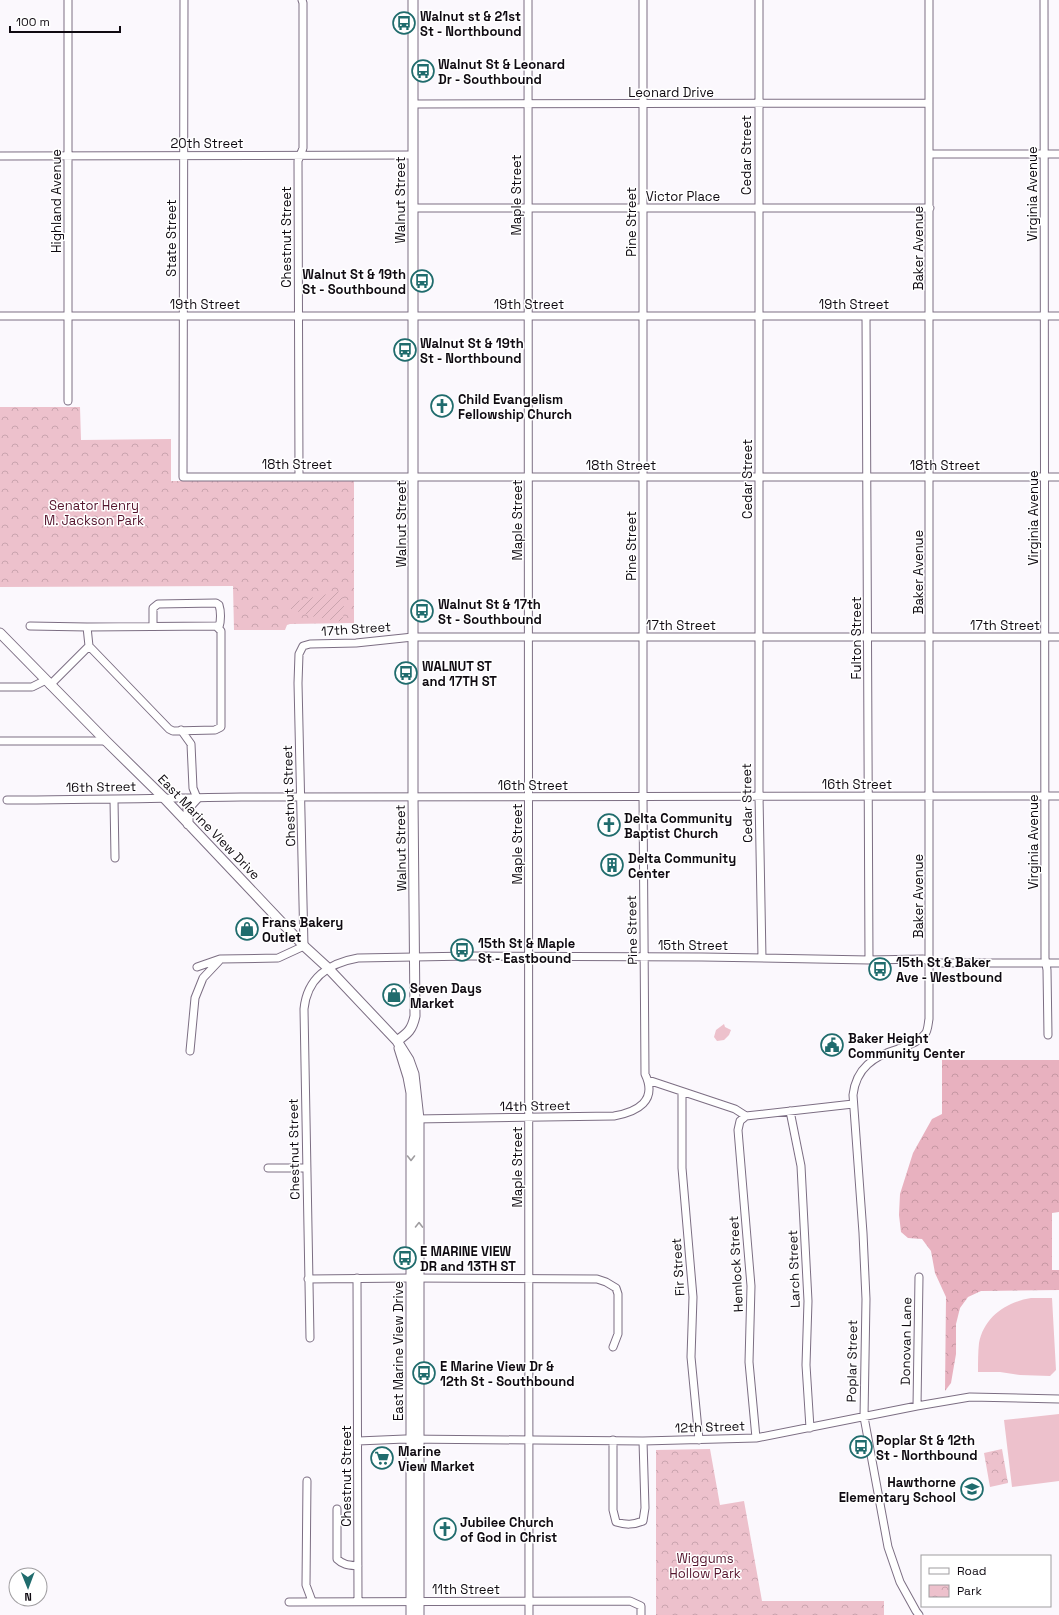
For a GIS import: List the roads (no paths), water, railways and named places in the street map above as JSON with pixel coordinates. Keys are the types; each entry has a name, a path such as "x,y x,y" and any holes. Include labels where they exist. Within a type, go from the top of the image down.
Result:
{"main road":[{"name":"Walnut Street","path":"397,1041 407,1034 413,1027 415,1016 413,797 413,0"},
{"name":"East Marine View Drive","path":"0,633 48,683 164,798 304,946 328,968 397,1041 409,1060 414,1074 415,1119 415,1601 418,1615"},
{"path":"188,824 188,808 197,798"},
{"name":"East Marine View Drive","path":"411,1615 415,1601"}],"street":[{"name":"Highland Avenue","path":"68,0 68,401"},
{"name":"State Street","path":"183,477 184,0"},
{"name":"Chestnut Street","path":"299,476 298,161 304,148 302,0"},
{"name":"Maple Street","path":"528,0 529,1615"},
{"name":"Pine Street","path":"643,0 643,796 645,1074 648,1080 649,1091"},
{"name":"Cedar Street","path":"759,0 758,796 762,958"},
{"name":"Baker Avenue","path":"853,1104 854,1086 866,1065 882,1054 914,1043 926,1033 929,1019 929,0"},
{"name":"Virginia Avenue","path":"1044,0 1045,796 1048,1035"},
{"name":"Leonard Drive","path":"413,104 929,104"},
{"path":"930,154 1059,154"},
{"name":"20th Street","path":"0,156 413,155"},
{"name":"Victor Place","path":"413,208 930,208"},
{"name":"19th Street","path":"0,316 1059,316"},
{"name":"Fulton Street","path":"866,316 868,477 868,960"},
{"name":"18th Street","path":"183,477 1059,476"},
{"path":"87,627 89,646 169,729 215,730 221,727 221,631 219,627 219,605 216,603 158,604 153,608 153,626"},
{"path":"30,626 219,627"},
{"name":"17th Street","path":"303,646 310,644 356,643 414,637 1059,637"},
{"path":"0,687 32,687 48,683 89,646"},
{"name":"Chestnut Street","path":"303,646 299,654 304,946"},
{"path":"181,730 191,744 193,788 197,798"},
{"path":"0,741 106,741"},
{"name":"16th Street","path":"7,800 301,797 1059,796"},
{"path":"114,800 115,858"},
{"path":"197,967 220,959 278,958 304,946"},
{"name":"15th Street","path":"328,968 343,960 358,958 645,957 868,960 923,958 938,963 1059,963"},
{"path":"190,1051 195,998 202,978 220,959"},
{"name":"Chestnut Street","path":"310,1338 305,1000 308,989 328,968"},
{"path":"648,1080 735,1109 746,1116 853,1104"},
{"name":"14th Street","path":"415,1119 614,1116 629,1113 641,1107 649,1091"},
{"name":"Fir Street","path":"682,1092 682,1168 693,1297 691,1357 699,1440"},
{"name":"Poplar Street","path":"853,1104 863,1233 865,1292 864,1417 888,1547 900,1582 915,1614"},
{"name":"Larch Street","path":"790,1111 801,1166 808,1301 806,1365 810,1428"},
{"name":"Hemlock Street","path":"746,1116 740,1122 738,1130 751,1286 749,1362 756,1438"},
{"path":"268,1168 307,1168"},
{"name":"Donovan Lane","path":"917,1406 919,1277"},
{"name":"Chestnut Street","path":"357,1278 358,1601"},
{"path":"308,1279 596,1279 606,1282 616,1288 618,1294 618,1334 613,1347"},
{"name":"12th Street","path":"358,1442 415,1440 643,1441 756,1438 970,1397 1059,1399"},
{"path":"613,1440 613,1510 616,1522 624,1525 643,1521 645,1508 643,1441"},
{"path":"307,1481 306,1585 312,1601"},
{"path":"337,1509 337,1558 341,1563 346,1565 358,1566"},
{"name":"11th Street","path":"289,1602 630,1600 641,1606 641,1615"}],"place":[{"name":"Walnut st & 21st St - Northbound","path":"404,23"},
{"name":"Walnut St & Leonard Dr - Southbound","path":"423,71"},
{"name":"Walnut St & 19th St - Southbound","path":"422,281"},
{"name":"Walnut St & 19th St - Northbound","path":"405,350"},
{"name":"Child Evangelism Fellowship Church","path":"442,406"},
{"name":"Walnut St & 17th St - Southbound","path":"422,611"},
{"name":"WALNUT ST and 17TH ST","path":"406,673"},
{"name":"Delta Community Baptist Church","path":"609,825"},
{"name":"Delta Community Center","path":"612,865"},
{"name":"Frans Bakery Outlet","path":"247,929"},
{"name":"15th St & Maple St - Eastbound","path":"462,950"},
{"name":"15th St & Baker Ave - Westbound","path":"880,969"},
{"name":"Seven Days Market","path":"394,995"},
{"name":"Baker Height Community Center","path":"832,1045"},
{"name":"E MARINE VIEW DR and 13TH ST","path":"405,1258"},
{"name":"E Marine View Dr & 12th St - Southbound","path":"424,1373"},
{"name":"Poplar St & 12th St - Northbound","path":"861,1447"},
{"name":"Marine View Market","path":"382,1458"},
{"name":"Hawthorne Elementary School","path":"972,1489"},
{"name":"Jubilee Church of God in Christ","path":"445,1529"}],"park label":[{"name":"Senator Henry M. Jackson Park","path":"94,512"},
{"name":"Wiggums Hollow Park","path":"705,1566"}]}
